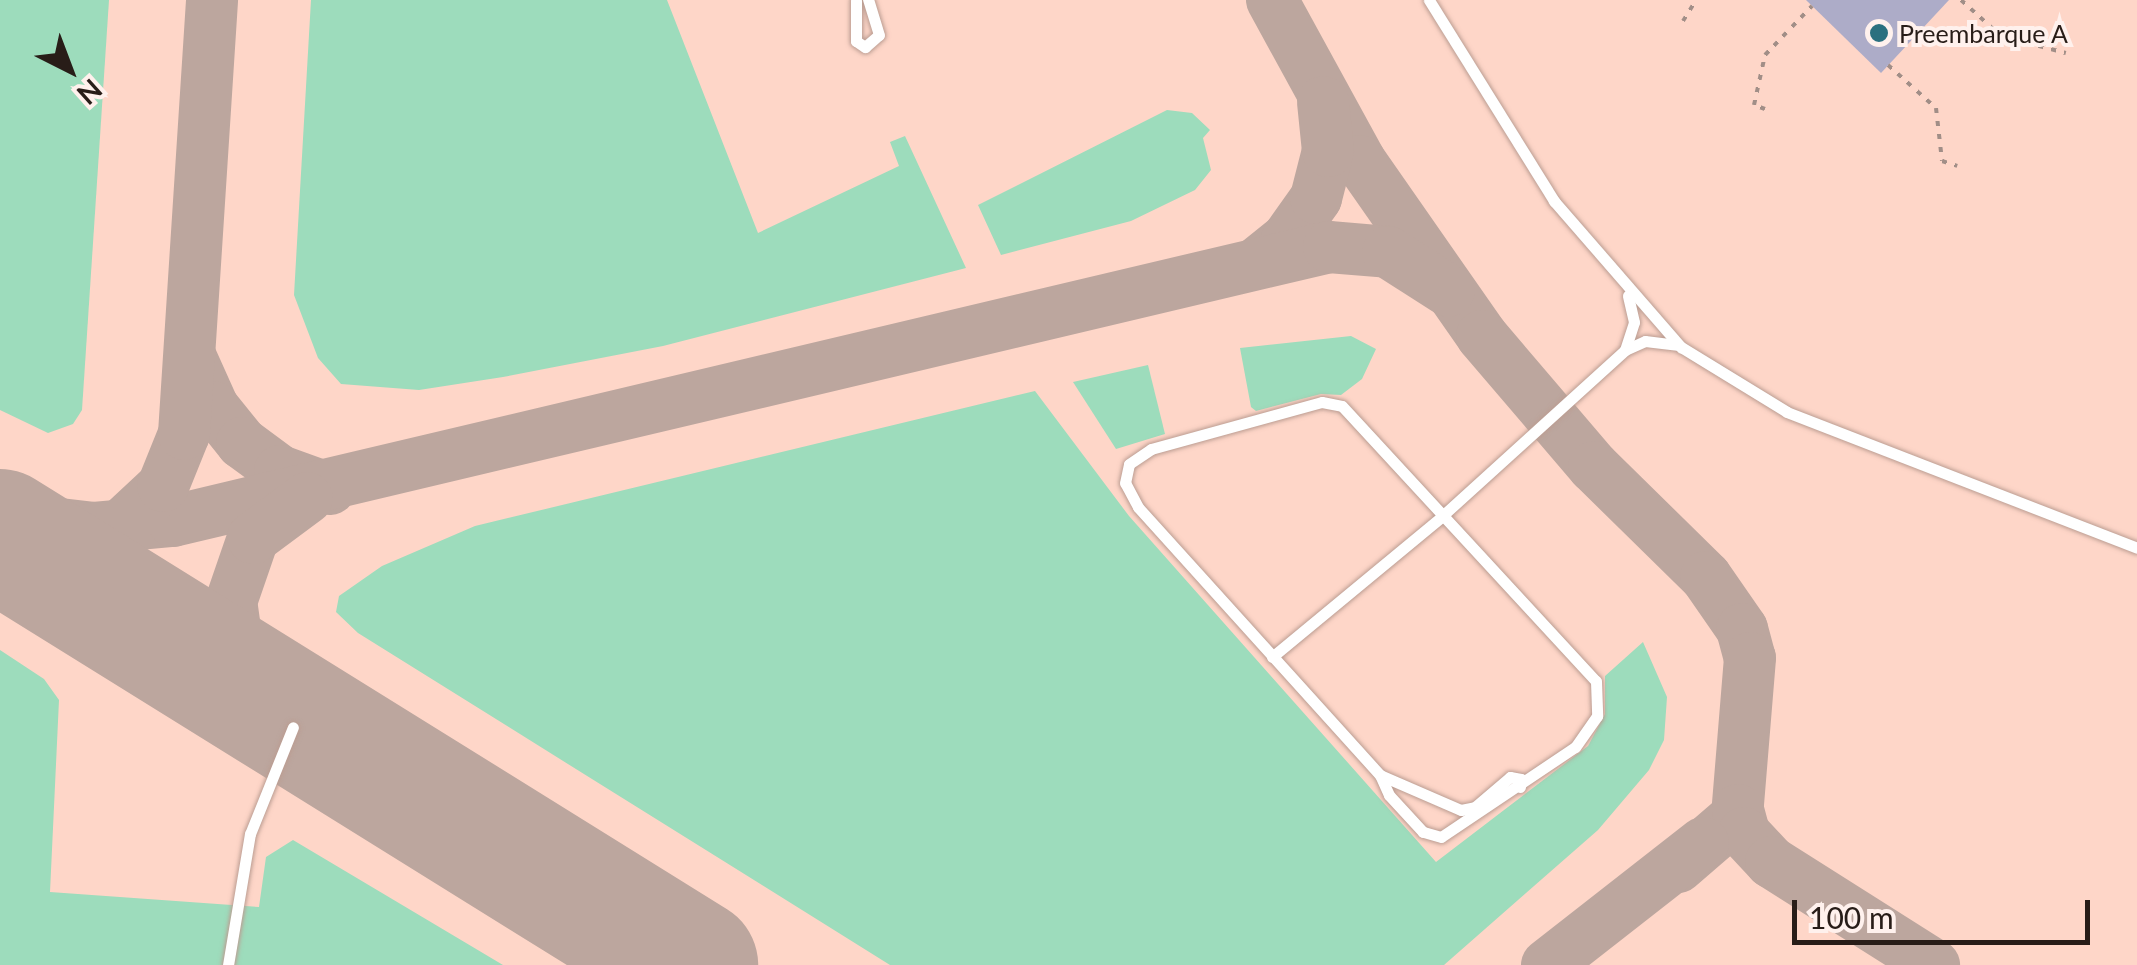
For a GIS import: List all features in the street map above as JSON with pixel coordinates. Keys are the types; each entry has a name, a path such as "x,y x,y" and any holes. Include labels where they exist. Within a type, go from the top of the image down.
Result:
{"lane":[{"path":"856,0 856,41 866,47 879,35 868,0"},
{"path":"1429,0 1510,139 1624,288 1681,347 1786,412 2137,548"},
{"path":"1624,288 1634,322 1625,350"},
{"path":"1272,656 1441,517 1625,350 1645,341 1681,347"},
{"path":"1332,402 1441,517 1596,681 1599,707 1589,732 1520,788 1460,826 1430,838 1380,775 1128,494 1129,464 1151,449 1332,402"},
{"path":"228,965 250,834 293,727"},
{"path":"1380,775 1461,810 1475,807 1510,777 1521,779 1520,788"}],"path":[{"path":"1682,21 1696,0"},
{"path":"1961,0 2001,36 2066,53"},
{"path":"1765,109 1754,105 1765,55 1812,6"},
{"path":"1888,66 1936,108 1942,161 1957,166"}],"shaded area":[{"path":"0,0 2137,0 2137,965 0,965"}],"green space":[{"path":"0,0 109,0 82,410 73,424 48,433 0,410"},
{"path":"311,0 667,0 758,233 899,166 890,142 905,136 966,268 663,346 503,377 419,390 341,384 318,358 294,295"},
{"path":"1167,110 1192,113 1210,130 1203,138 1211,170 1195,190 1131,221 1001,255 978,205"},
{"path":"1351,336 1376,349 1362,379 1341,395 1321,394 1256,411 1251,407 1240,348"},
{"path":"1148,365 1165,434 1116,449 1073,382"},
{"path":"1035,391 1129,516 1436,862 1588,746 1605,714 1605,676 1643,642 1667,697 1664,740 1649,770 1598,830 1444,965 890,965 358,633 336,612 339,596 382,566 475,526"},
{"path":"0,650 44,679 59,700 50,892 259,907 266,857 293,840 503,965 0,965"}],"building":[{"name":"Preembarque A","path":"1806,0 1949,0 1881,73"}],"taxiway":[{"path":"118,528 163,486 184,434 212,0"},
{"path":"1272,0 1360,161 1482,336 1594,467 1706,577 1742,629 1750,658 1737,816 1678,867"},
{"path":"1257,263 1287,239 1316,198 1328,151 1323,102"},
{"path":"0,517 94,528 173,521 1329,247 1388,252 1449,291"},
{"path":"191,358 213,407 242,443 280,471 330,489"},
{"path":"282,695 253,674 236,636 231,602 253,538 307,498"},
{"path":"1738,810 1744,833 1771,862 1934,965"},
{"path":"1547,965 1703,843"}],"runway":[{"path":"0,535 692,965"}],"place":[{"name":"Preembarque A","path":"1879,33"}]}
